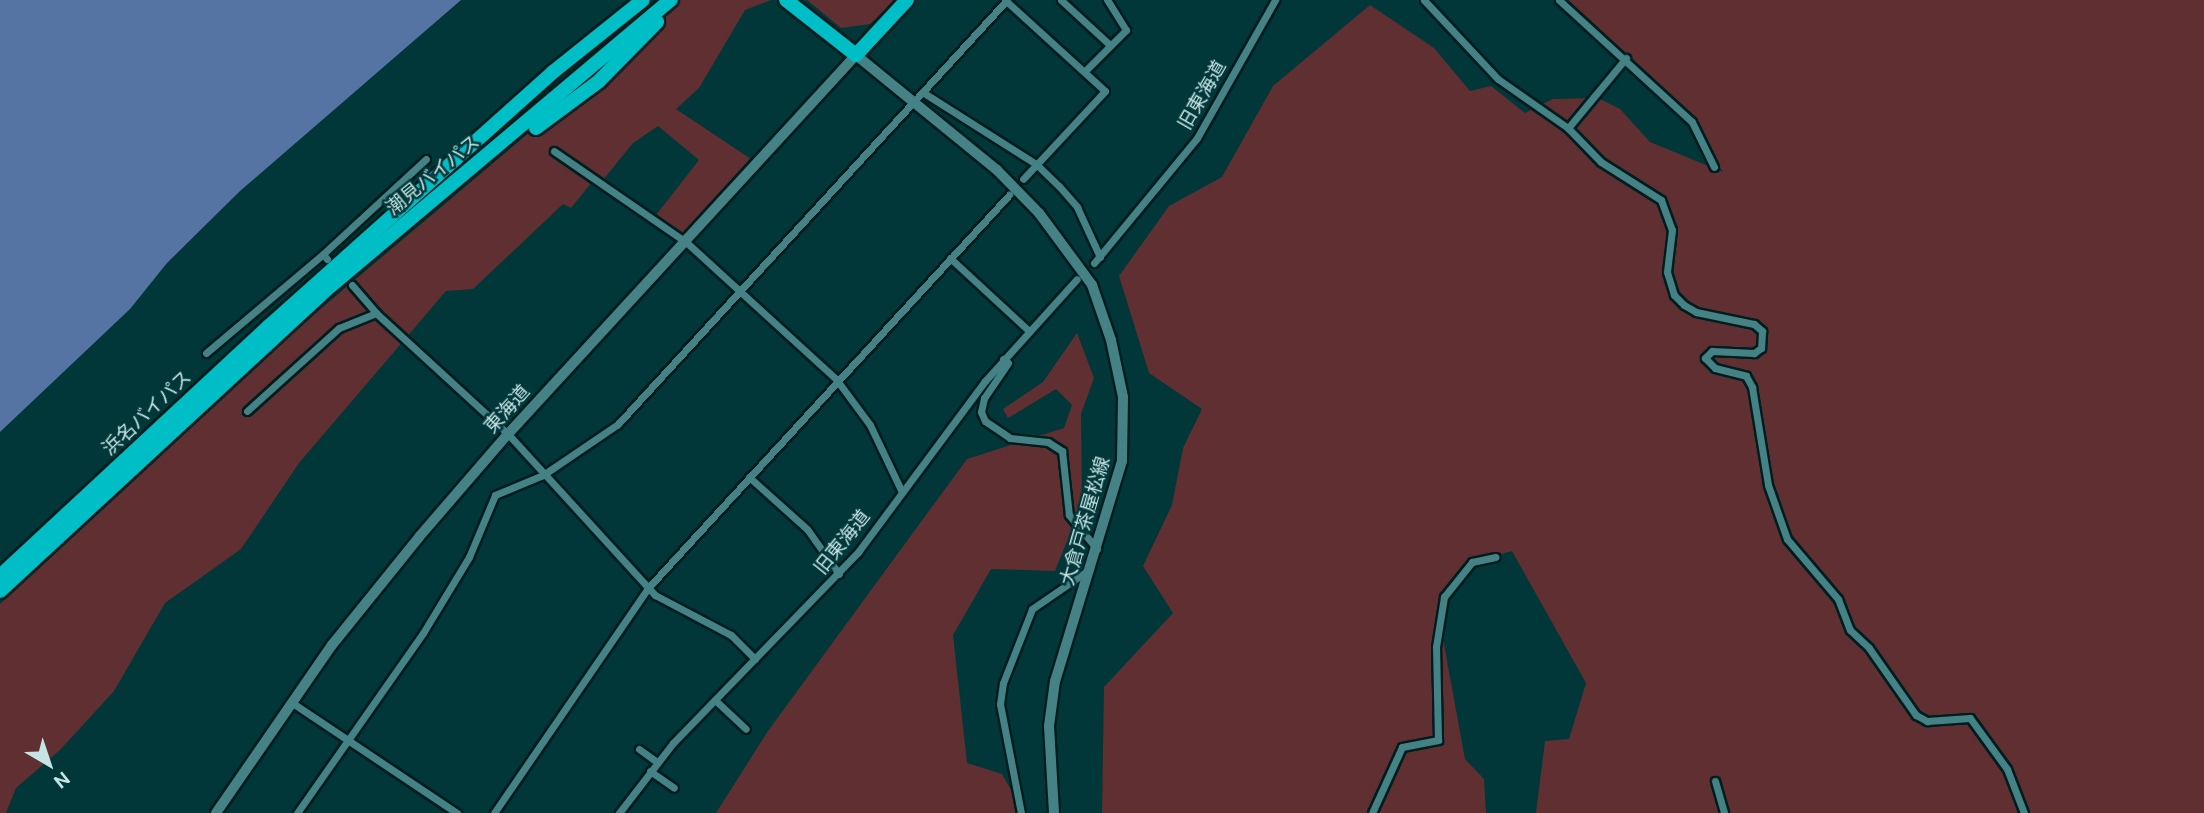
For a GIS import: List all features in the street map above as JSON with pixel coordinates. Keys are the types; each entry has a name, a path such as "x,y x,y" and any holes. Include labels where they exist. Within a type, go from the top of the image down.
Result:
{"highway":[{"path":"322,281 573,55 643,0"},
{"path":"272,338 599,81 673,0"},
{"name":"潮見バイパス","path":"272,338 673,0"},
{"path":"786,0 856,55 908,0"},
{"name":"潮見バイパス","path":"322,281 619,45"},
{"name":"浜名バイパス","path":"0,576 322,281"},
{"name":"浜名バイパス","path":"0,591 272,338"}],"main road":[{"name":"大倉戸茶屋松線","path":"856,55 1011,182 1069,249 1092,285 1111,340 1123,397 1122,461 1055,681 1049,726 1054,813"},
{"name":"東海道","path":"216,813 291,702 367,602 508,434 856,55"}],"street":[{"path":"297,813 422,633 469,557 495,495 542,475 618,424 740,289 914,104 1006,0 1105,91 1023,178"},
{"path":"1061,0 1110,45"},
{"path":"1085,71 1126,30 1107,0"},
{"name":"旧東海道","path":"1094,263 1204,128 1275,0"},
{"path":"1424,0 1498,79 1568,128 1601,162 1661,201 1672,230 1667,272 1674,295 1684,305 1696,312 1754,324 1762,331 1761,348 1755,353 1712,351 1705,358 1716,368 1746,376 1752,387 1768,485 1787,539 1838,599 1850,630 1869,648 1916,715 1927,721 1970,718 2007,769 2024,813"},
{"path":"1559,0 1626,58 1692,122 1714,167"},
{"path":"1568,128 1626,58"},
{"path":"923,93 1036,164 1077,207 1100,257"},
{"path":"554,151 686,242 836,379 870,425 902,492"},
{"path":"206,352 325,257 426,159"},
{"path":"494,813 648,588 836,379 1009,195"},
{"path":"950,258 1027,329"},
{"name":"旧東海道","path":"619,813 657,762 839,574 1027,329 1077,279"},
{"path":"352,285 376,313 508,434 542,475 648,588 670,605 731,635 755,659"},
{"path":"247,411 339,328 376,313"},
{"path":"1003,359 1008,363 984,398 981,412 985,421 1010,438 1048,442 1062,451 1069,515 1097,549"},
{"path":"749,477 807,529 839,574"},
{"path":"1371,813 1402,747 1438,740 1436,647 1444,597 1472,562 1495,557"},
{"path":"1021,813 1000,704 1003,683 1032,609 1090,568"},
{"path":"715,700 746,729"},
{"path":"291,702 457,813"},
{"path":"639,749 657,762"},
{"path":"650,771 674,788"},
{"path":"1716,781 1724,813"}],"shaded area":[{"path":"678,0 771,0 745,10 699,88 676,109 754,161 686,236 656,215 699,160 658,126 633,143 603,180 592,182 571,208 563,204 473,289 446,291 299,463 241,549 165,603 114,691 60,750 16,788 6,813 0,813 0,604 305,322 607,67"},
{"path":"807,0 897,0 870,24 841,28"},
{"path":"1561,0 2204,0 2204,813 1536,813 1545,741 1569,739 1586,683 1512,551 1472,562 1439,617 1465,759 1484,779 1486,813 1102,813 1104,687 1173,613 1143,566 1172,505 1183,448 1202,409 1149,373 1119,276 1169,206 1222,177 1273,86 1370,5 1434,48 1470,91 1491,86 1525,113 1553,99 1598,98 1620,109 1650,142 1723,172 1692,122"},
{"path":"1077,333 1094,378 1081,414 1082,504 1055,571 991,569 953,635 967,763 1002,774 1024,813 716,813 768,731 967,459 1064,428 1072,405 1056,389 1008,418 1003,409 1043,382"}],"water":[{"path":"0,0 461,0 240,191 167,263 130,309 0,432"}]}
